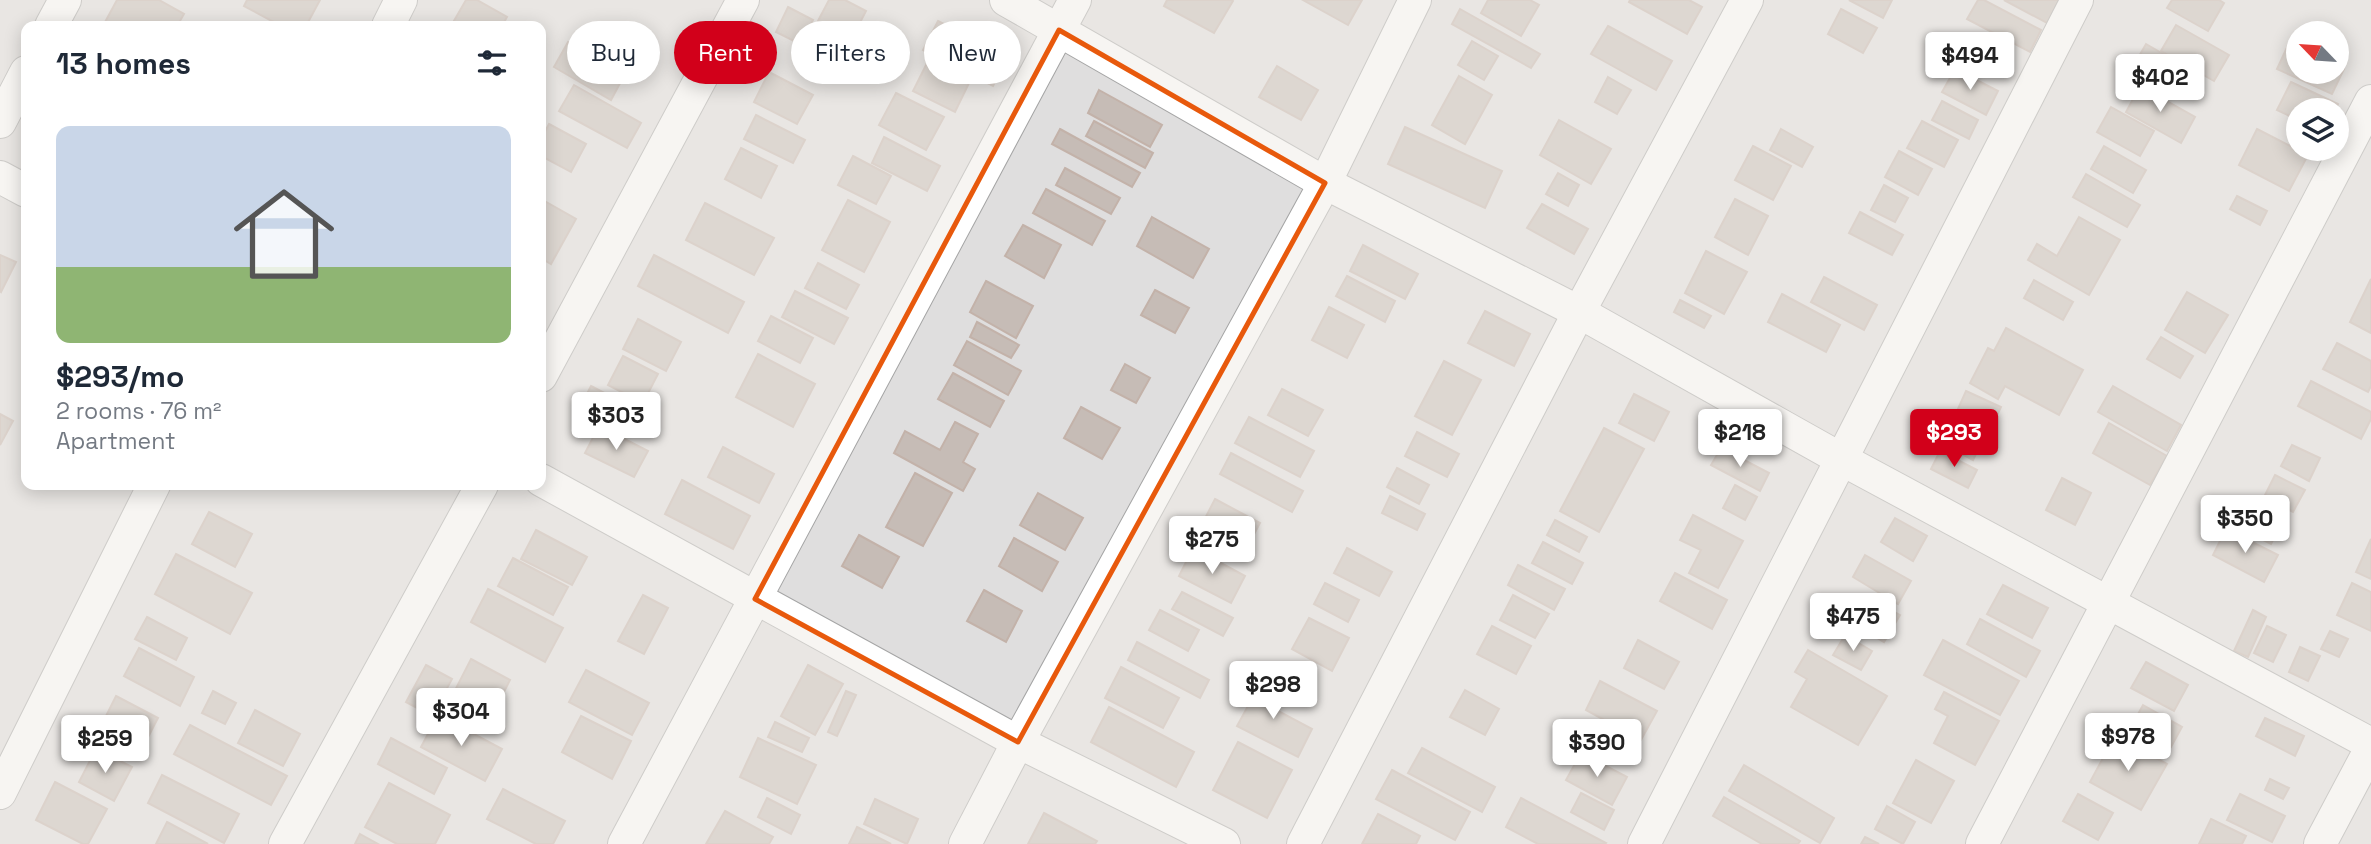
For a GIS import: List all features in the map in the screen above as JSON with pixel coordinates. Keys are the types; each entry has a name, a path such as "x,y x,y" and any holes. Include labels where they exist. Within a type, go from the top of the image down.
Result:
{"street":[{"path":"54,21 65,0"},
{"path":"390,21 401,0"},
{"path":"546,367 743,0"},
{"path":"1006,0 1325,183 1579,312 1842,459 2371,746 2320,844"},
{"path":"624,844 1075,0"},
{"path":"965,844 1018,742 1325,183 1415,0"},
{"path":"1303,844 1579,312 1747,0"},
{"path":"1644,844 2077,0"},
{"path":"0,122 21,82"},
{"path":"1982,844 2371,102"},
{"path":"0,177 21,188"},
{"path":"546,483 1018,742 1224,844"},
{"path":"0,793 152,490"},
{"path":"285,844 479,490"}],"highlighted area":[{"path":"1059,30 1325,183 1018,742 755,599"}],"shaded area":[{"path":"0,0 2371,0 2371,844 0,844"}],"building":[{"path":"117,0 159,0 184,14 180,21 106,21"},
{"path":"247,0 320,0 309,21 272,21 244,6"},
{"path":"466,0 477,0 507,17 505,21 454,21"},
{"path":"829,0 845,0 866,11 861,21 818,21"},
{"path":"1167,0 1233,1 1214,33 1164,6"},
{"path":"1303,0 1362,0 1348,25"},
{"path":"1488,0 1530,0 1539,5 1521,36 1481,13"},
{"path":"1689,0 1702,7 1687,34 1629,2"},
{"path":"1849,0 1892,0 1883,18"},
{"path":"1978,0 1984,0 2041,30 2030,52 1967,19"},
{"path":"2004,0 2059,0 2047,23"},
{"path":"2172,0 2219,0 2224,3 2208,31 2167,8"},
{"path":"788,7 813,20 791,21 791,40 777,32"},
{"path":"1460,9 1540,54 1531,68 1452,24"},
{"path":"1841,9 1877,28 1863,53 1828,34"},
{"path":"2176,25 2229,55 2214,81 2161,51"},
{"path":"1608,26 1672,61 1656,90 1591,54"},
{"path":"1967,35 2012,59 2003,77 1957,53"},
{"path":"1472,41 1498,56 1484,80 1458,65"},
{"path":"567,44 567,75 554,67"},
{"path":"2146,44 2186,67 2170,95 2130,72"},
{"path":"2286,50 2286,73 2277,69"},
{"path":"1277,66 1318,90 1301,120 1259,97"},
{"path":"924,69 924,84 969,84 955,112 913,91"},
{"path":"1955,69 1998,91 1986,115 1942,92"},
{"path":"777,76 813,95 797,124 754,102 763,84 777,84"},
{"path":"1459,76 1492,95 1465,144 1432,125"},
{"path":"1608,77 1631,90 1617,114 1595,102"},
{"path":"583,84 620,84 611,100"},
{"path":"2290,84 2325,98 2286,98 2286,114 2277,110"},
{"path":"2310,84 2337,84 2332,94"},
{"path":"574,85 641,123 627,148 559,111"},
{"path":"2140,86 2195,117 2181,143 2126,112"},
{"path":"1099,90 1162,125 1150,147 1088,113"},
{"path":"896,93 944,117 926,150 879,125"},
{"path":"1942,101 1978,120 1969,139 1932,120"},
{"path":"2111,107 2154,131 2140,156 2097,132"},
{"path":"756,115 805,140 793,163 744,139"},
{"path":"1559,120 1611,149 1591,184 1540,155"},
{"path":"1094,121 1153,153 1145,168 1086,136"},
{"path":"1922,121 1958,140 1944,167 1907,148"},
{"path":"549,124 586,144 571,172 546,159 546,130"},
{"path":"1405,127 1502,171 1485,208 1388,164"},
{"path":"1060,129 1140,173 1132,187 1052,144"},
{"path":"1781,129 1813,147 1802,167 1770,150"},
{"path":"2257,129 2286,144 2286,161 2305,161 2289,191 2239,165"},
{"path":"884,137 940,166 927,191 872,163"},
{"path":"1753,146 1791,166 1773,200 1735,180"},
{"path":"2104,146 2146,170 2133,193 2091,169"},
{"path":"741,148 777,166 761,198 725,179"},
{"path":"1899,151 1932,169 1918,195 1885,177"},
{"path":"853,156 891,176 876,204 838,185"},
{"path":"1065,168 1120,198 1111,214 1056,185"},
{"path":"1558,173 1579,185 1568,206 1546,194"},
{"path":"2086,174 2140,205 2127,227 2073,197"},
{"path":"1884,185 1908,198 1895,222 1871,210"},
{"path":"1046,189 1105,221 1092,245 1033,213"},
{"path":"2237,196 2267,211 2260,225 2230,209"},
{"path":"1735,199 1768,216 1748,255 1715,237"},
{"path":"848,200 890,222 864,272 822,250"},
{"path":"546,202 576,219 551,264 546,261"},
{"path":"705,203 774,238 754,275 686,240"},
{"path":"1542,204 1588,229 1574,254 1527,228"},
{"path":"1860,212 1903,235 1892,255 1849,233"},
{"path":"1152,217 1209,249 1193,278 1137,246"},
{"path":"2079,217 2120,240 2089,295 2028,260 2037,244 2057,256"},
{"path":"1023,225 1061,245 1044,278 1005,256"},
{"path":"1363,245 1418,274 1405,299 1350,271"},
{"path":"1706,251 1747,272 1724,314 1685,293"},
{"path":"0,255 16,262 1,292 0,291"},
{"path":"654,255 744,302 728,333 638,286"},
{"path":"818,263 859,285 846,309 805,288"},
{"path":"1347,276 1395,301 1385,322 1336,296"},
{"path":"1824,277 1877,305 1864,330 1811,302"},
{"path":"2371,279 2371,333 2350,322"},
{"path":"2034,280 2073,302 2063,320 2024,298"},
{"path":"986,281 1033,306 1016,338 970,312"},
{"path":"1155,290 1189,308 1175,333 1141,315"},
{"path":"795,291 848,318 834,344 782,317"},
{"path":"2187,292 2228,315 2205,353 2165,330"},
{"path":"1782,294 1840,325 1826,352 1768,322"},
{"path":"1680,300 1711,316 1704,328 1674,312"},
{"path":"1329,307 1364,325 1347,358 1312,340"},
{"path":"1485,311 1530,334 1514,366 1468,343"},
{"path":"771,316 813,338 800,363 758,341"},
{"path":"638,319 681,342 666,371 623,349"},
{"path":"977,322 1019,345 1011,358 970,337"},
{"path":"2006,328 2083,370 2059,415 2005,386 1998,399 1970,383 1988,348 1994,351"},
{"path":"2161,337 2193,356 2180,378 2147,359"},
{"path":"967,341 1021,371 1008,395 954,365"},
{"path":"2337,343 2371,361 2371,386 2368,392 2323,369"},
{"path":"758,354 815,384 793,427 736,397"},
{"path":"623,356 658,374 643,403 608,385"},
{"path":"1444,361 1481,380 1452,435 1415,416"},
{"path":"1125,364 1150,378 1136,403 1111,390"},
{"path":"953,373 1004,401 990,427 938,399"},
{"path":"2311,381 2371,412 2371,419 2361,439 2298,406"},
{"path":"591,386 633,408 620,432 578,411"},
{"path":"2113,386 2181,425 2167,451 2098,412"},
{"path":"1282,389 1323,410 1308,436 1268,415"},
{"path":"1966,391 2001,407 1987,436 1953,420"},
{"path":"1634,394 1669,412 1654,441 1619,423"},
{"path":"1081,407 1120,428 1102,459 1064,438"},
{"path":"0,414 13,421 0,445"},
{"path":"1249,417 1314,451 1300,477 1235,443"},
{"path":"955,422 978,434 963,462 975,469 963,491 894,453 905,431 940,450"},
{"path":"2109,423 2167,456 2150,485 2093,453"},
{"path":"599,426 648,451 634,477 585,453"},
{"path":"1604,428 1644,449 1599,532 1560,511"},
{"path":"1963,430 1983,440 1973,460 1953,449"},
{"path":"1417,432 1459,454 1447,477 1405,456"},
{"path":"2292,445 2320,458 2309,481 2281,466"},
{"path":"723,447 774,474 759,503 708,477"},
{"path":"1721,448 1769,473 1760,491 1711,465"},
{"path":"1940,451 1977,470 1968,488 1931,469"},
{"path":"1231,453 1303,491 1292,512 1220,474"},
{"path":"1397,468 1429,485 1419,504 1387,487"},
{"path":"915,473 952,493 923,546 886,527"},
{"path":"2275,475 2305,490 2293,512 2264,497"},
{"path":"2062,478 2091,493 2075,525 2046,510"},
{"path":"682,480 750,516 733,549 665,514"},
{"path":"1735,485 1757,497 1745,520 1723,508"},
{"path":"1038,493 1083,518 1065,550 1020,525"},
{"path":"1390,496 1425,514 1417,530 1382,513"},
{"path":"1215,499 1260,523 1242,557 1197,534"},
{"path":"2254,504 2284,519 2271,544 2241,529"},
{"path":"209,512 252,534 235,567 192,544"},
{"path":"1693,515 1743,541 1718,588 1689,573 1701,550 1680,540"},
{"path":"1895,518 1927,536 1913,561 1881,542"},
{"path":"1555,520 1587,537 1579,552 1547,535"},
{"path":"2226,529 2278,555 2264,582 2213,555"},
{"path":"536,530 587,557 572,585 521,559"},
{"path":"859,535 899,557 882,588 842,566"},
{"path":"1014,538 1058,562 1042,591 999,566"},
{"path":"2371,539 2371,579 2356,572"},
{"path":"1543,542 1583,563 1572,584 1532,563"},
{"path":"1193,548 1245,576 1231,603 1179,576"},
{"path":"1347,548 1392,572 1379,596 1334,573"},
{"path":"176,554 252,593 230,634 155,594"},
{"path":"1865,555 1911,581 1898,604 1853,577"},
{"path":"513,558 568,587 553,615 498,586"},
{"path":"1518,565 1565,589 1554,610 1508,585"},
{"path":"1675,573 1727,600 1712,629 1660,601"},
{"path":"1325,583 1359,600 1348,622 1314,604"},
{"path":"2352,583 2371,592 2371,631 2337,615"},
{"path":"2003,585 2048,608 2032,638 1987,614"},
{"path":"488,589 563,628 545,662 471,622"},
{"path":"984,590 1022,611 1006,642 967,621"},
{"path":"1182,592 1233,618 1223,636 1172,609"},
{"path":"643,595 668,608 644,654 618,641"},
{"path":"1513,595 1549,614 1535,638 1500,620"},
{"path":"1866,596 1900,615 1884,642 1851,622"},
{"path":"1160,610 1199,630 1188,651 1149,630"},
{"path":"2253,610 2266,617 2248,657 2234,651"},
{"path":"147,617 187,638 176,660 135,639"},
{"path":"1309,618 1349,638 1332,671 1292,649"},
{"path":"1980,619 2040,651 2026,677 1967,644"},
{"path":"1492,626 1531,646 1516,674 1477,654"},
{"path":"2267,626 2286,635 2273,662 2254,653"},
{"path":"2330,631 2348,639 2339,657 2321,649"},
{"path":"1845,635 1872,651 1861,670 1833,655"},
{"path":"1638,640 1679,662 1664,689 1624,668"},
{"path":"1943,640 2019,681 2000,715 1924,675"},
{"path":"1137,642 1209,680 1200,698 1128,660"},
{"path":"2300,647 2320,656 2308,681 2289,672"},
{"path":"139,648 194,677 180,706 124,676"},
{"path":"1808,650 1887,696 1858,745 1791,707 1807,679 1795,672"},
{"path":"471,659 510,680 489,721 450,700"},
{"path":"2146,662 2188,685 2174,711 2131,688"},
{"path":"426,665 452,679 432,716 406,702"},
{"path":"808,665 843,684 815,735 781,716"},
{"path":"1121,667 1179,698 1163,728 1105,698"},
{"path":"586,670 649,703 632,735 569,702"},
{"path":"1266,673 1278,679 1265,704 1312,729 1298,757 1237,726"},
{"path":"1600,681 1657,711 1641,740 1586,710"},
{"path":"1465,690 1499,709 1485,735 1450,717"},
{"path":"213,691 236,703 225,724 202,713"},
{"path":"846,691 856,695 837,736 828,732"},
{"path":"1944,692 1999,721 1975,765 1934,743 1948,716 1935,709"},
{"path":"116,696 158,718 143,747 101,726"},
{"path":"2143,705 2182,727 2171,747 2132,725"},
{"path":"1109,707 1194,752 1176,787 1091,742"},
{"path":"255,710 300,734 283,766 238,743"},
{"path":"438,715 502,749 485,781 421,747"},
{"path":"581,716 631,741 612,779 562,752"},
{"path":"2265,718 2304,736 2295,756 2256,736"},
{"path":"775,722 809,738 802,752 768,737"},
{"path":"190,725 287,776 271,805 174,754"},
{"path":"1603,726 1639,745 1629,764 1593,744"},
{"path":"2115,736 2167,764 2141,810 2090,782"},
{"path":"391,738 447,768 434,794 378,764"},
{"path":"758,738 816,765 797,804 740,777"},
{"path":"1238,742 1292,770 1267,818 1213,790"},
{"path":"1422,748 1495,787 1482,812 1408,773"},
{"path":"96,749 132,767 114,801 79,782"},
{"path":"1581,753 1627,777 1612,805 1566,780"},
{"path":"1916,760 1954,781 1931,823 1893,803"},
{"path":"1744,765 1834,818 1820,843 1729,791"},
{"path":"1392,770 1470,812 1455,840 1376,799"},
{"path":"162,775 239,814 224,843 148,803"},
{"path":"2270,779 2289,788 2283,799 2265,790"},
{"path":"55,782 107,809 88,844 36,820"},
{"path":"389,783 450,815 435,844 397,844 365,827"},
{"path":"503,789 565,821 553,844 536,844 487,819"},
{"path":"1581,793 1614,810 1604,830 1571,812"},
{"path":"2078,794 2113,813 2098,840 2063,821"},
{"path":"2240,794 2285,816 2272,842 2227,820"},
{"path":"1724,797 1800,841 1798,844 1762,844 1713,816"},
{"path":"767,798 800,815 791,834 758,817"},
{"path":"1521,798 1606,843 1538,844 1506,827"},
{"path":"875,799 918,819 907,844 864,824"},
{"path":"1887,806 1915,822 1903,844 1875,829"},
{"path":"725,811 773,837 769,844 706,844"},
{"path":"1044,813 1097,841 1095,844 1028,844"},
{"path":"1378,814 1420,836 1416,844 1362,844"},
{"path":"2211,819 2246,836 2242,844 2199,844"},
{"path":"167,822 208,844 156,844"},
{"path":"857,827 891,844 849,844"},
{"path":"360,834 378,844 355,844"},
{"path":"1865,837 1879,844 1861,844"}]}
